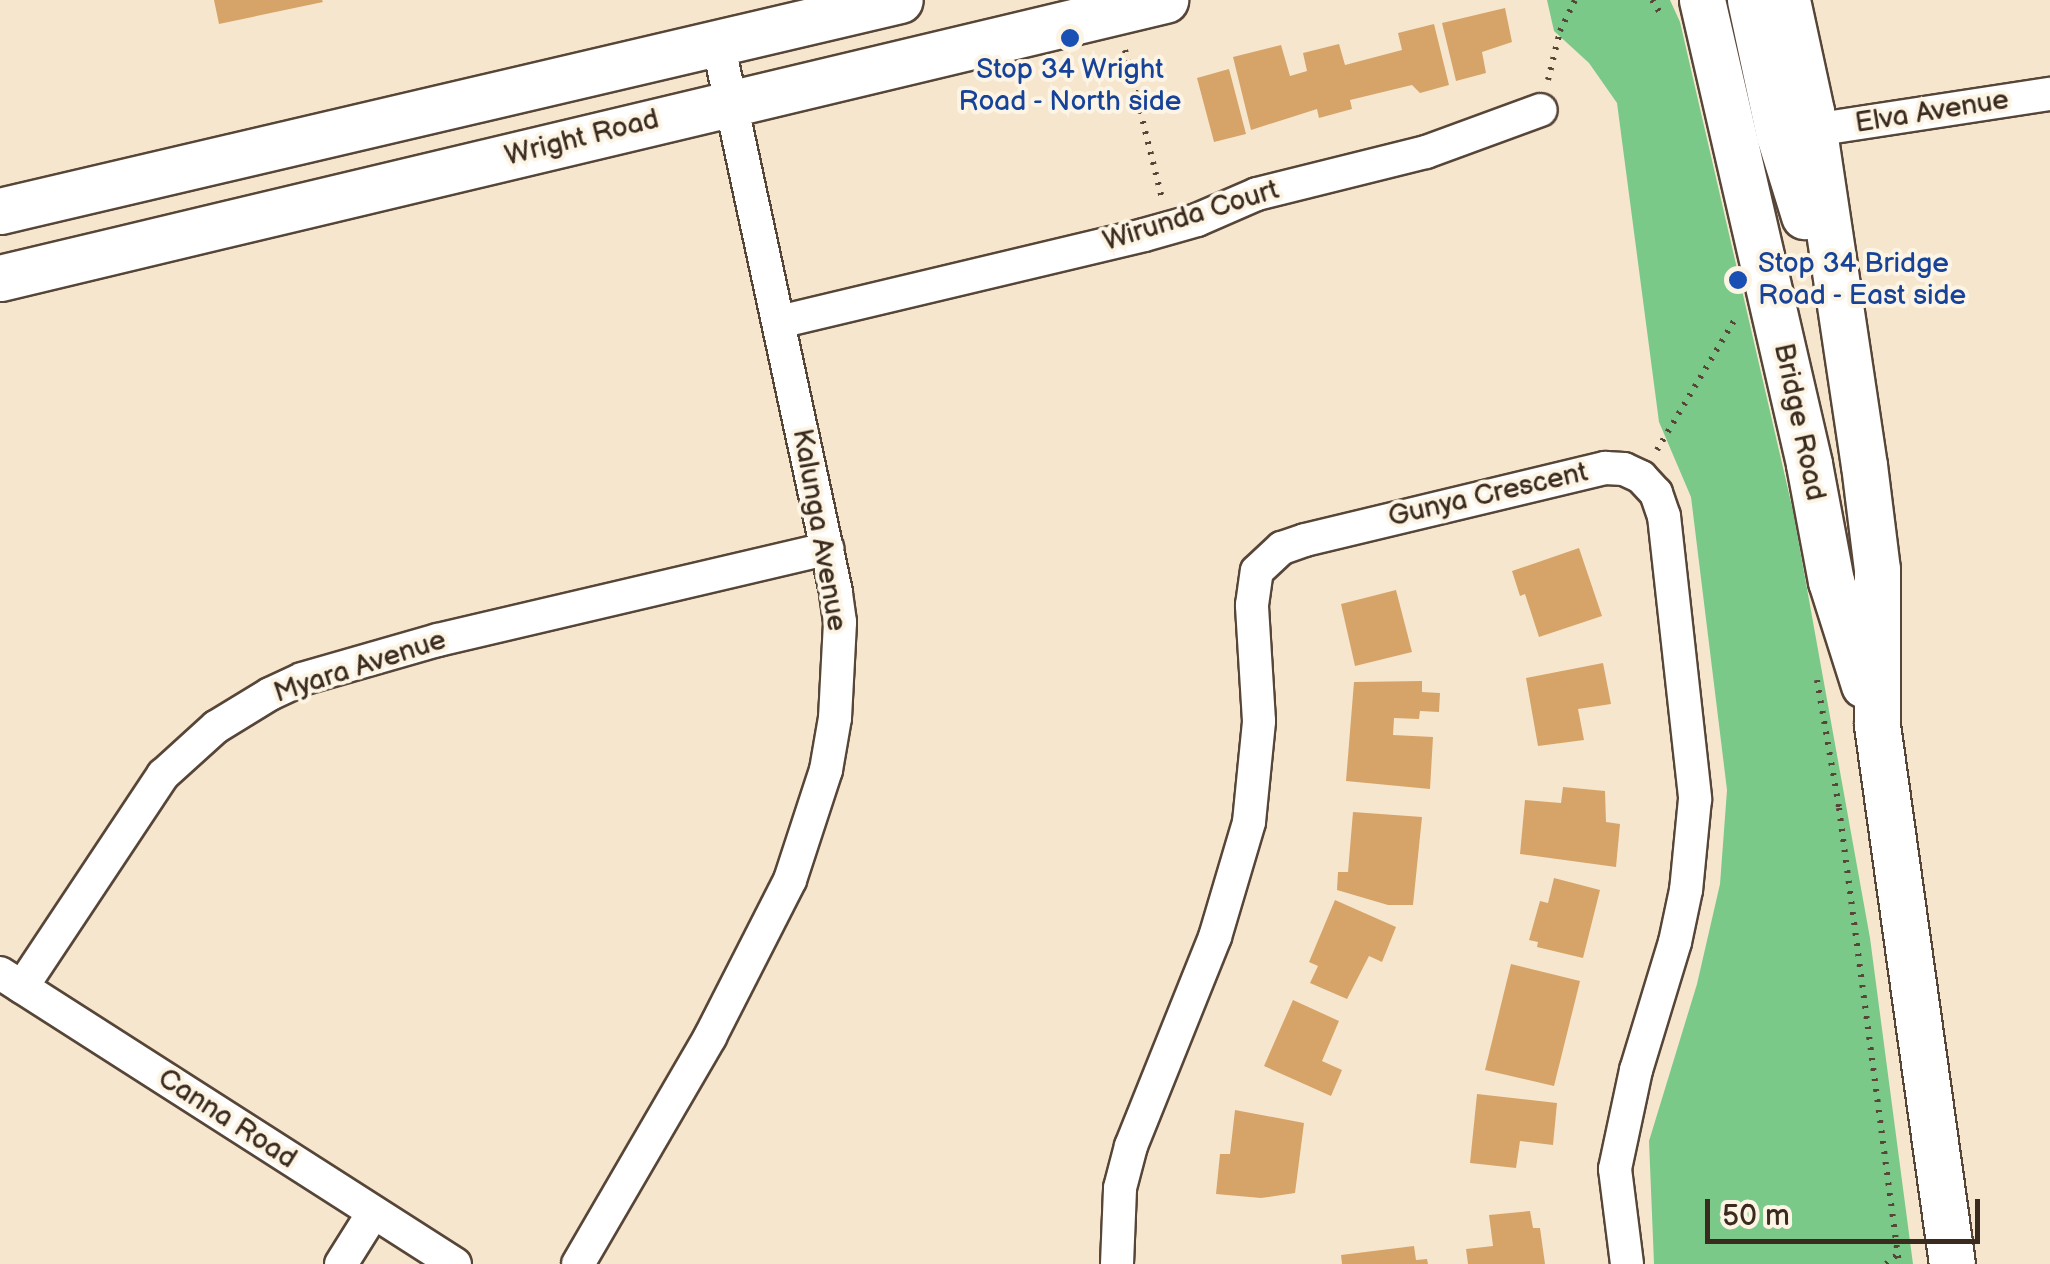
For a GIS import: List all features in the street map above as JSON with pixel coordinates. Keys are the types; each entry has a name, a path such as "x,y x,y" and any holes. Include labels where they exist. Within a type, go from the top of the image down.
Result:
{"main road":[{"path":"0,212 900,0"},
{"name":"Wright Road","path":"0,278 1166,0"},
{"path":"1750,0 1779,135 1848,355"},
{"name":"Bridge Road","path":"1787,0 1814,130 1877,569 1877,726 1952,1264"},
{"name":"Bridge Road","path":"1692,9 1809,464 1831,581 1877,726"}],"street":[{"name":"Kalunga Avenue","path":"578,1264 710,1038 790,880 826,770 839,665 840,622 827,549 718,43"},
{"name":"Elva Avenue","path":"1814,130 2050,94"},
{"name":"Wirunda Court","path":"778,322 1169,228 1257,194 1426,152 1541,110"},
{"name":"Gunya Crescent","path":"1117,1264 1120,1188 1131,1146 1215,936 1250,822 1259,721 1252,605 1258,571 1282,548 1367,524 1605,468 1624,469 1641,477"},
{"path":"1627,1264 1615,1169 1622,1123 1686,890 1695,799 1664,516 1656,492 1641,477"},
{"name":"Myara Avenue","path":"11,980 163,775 216,727 270,694 302,680 438,640 827,549"},
{"name":"Canna Road","path":"11,980 455,1264"},
{"path":"341,1264 373,1214"}],"path":[{"path":"1541,110 1560,31 1575,0"},
{"path":"1652,0 1692,9"},
{"path":"1122,39 1169,228"},
{"path":"1641,477 1737,316 1742,334"},
{"path":"1814,669 1838,808 1900,1264"},
{"path":"1886,1264 1898,1254"}],"green space":[{"path":"1547,0 1670,0 1680,22 1793,511 1870,938 1913,1264 1654,1264 1649,1141 1697,984 1720,884 1727,790 1691,497 1659,422 1617,103 1589,63 1554,31"}],"building":[{"path":"214,0 322,0 323,2 219,24"},
{"path":"1505,8 1512,42 1482,52 1486,73 1456,81 1442,23"},
{"path":"1434,24 1449,85 1420,93 1412,85 1350,100 1352,109 1319,118 1317,109 1251,130 1233,57 1281,45 1290,76 1307,71 1303,53 1339,44 1345,65 1402,50 1398,33"},
{"path":"1229,69 1246,134 1214,142 1197,78"},
{"path":"1579,548 1602,616 1539,637 1525,594 1520,596 1512,571"},
{"path":"1396,590 1412,652 1355,666 1341,604"},
{"path":"1603,663 1611,704 1578,709 1584,740 1538,746 1526,678"},
{"path":"1422,681 1422,692 1440,693 1439,712 1420,711 1419,719 1394,718 1393,735 1433,737 1430,789 1346,781 1354,682"},
{"path":"1563,787 1605,791 1606,822 1620,824 1616,867 1520,854 1525,800 1561,803"},
{"path":"1353,812 1422,817 1413,905 1388,905 1337,890 1338,872 1348,872"},
{"path":"1554,878 1600,890 1583,958 1537,947 1538,942 1529,940 1540,901 1548,903"},
{"path":"1335,900 1396,927 1382,962 1369,956 1347,999 1310,983 1318,966 1309,962"},
{"path":"1511,964 1580,981 1554,1086 1485,1070"},
{"path":"1293,1000 1339,1021 1322,1061 1342,1070 1331,1096 1264,1066"},
{"path":"1477,1094 1557,1103 1553,1145 1520,1141 1516,1168 1470,1163"},
{"path":"1235,1110 1304,1123 1295,1193 1261,1198 1216,1194 1220,1154 1230,1154"},
{"path":"1530,1211 1533,1228 1540,1228 1545,1264 1468,1264 1466,1249 1493,1246 1489,1215"},
{"path":"1414,1246 1416,1260 1427,1259 1428,1264 1342,1264 1341,1255"}],"place":[{"name":"Stop 34 Wright Road - North side","path":"1070,38"},
{"name":"Stop 34 Bridge Road - East side","path":"1738,280"}]}
